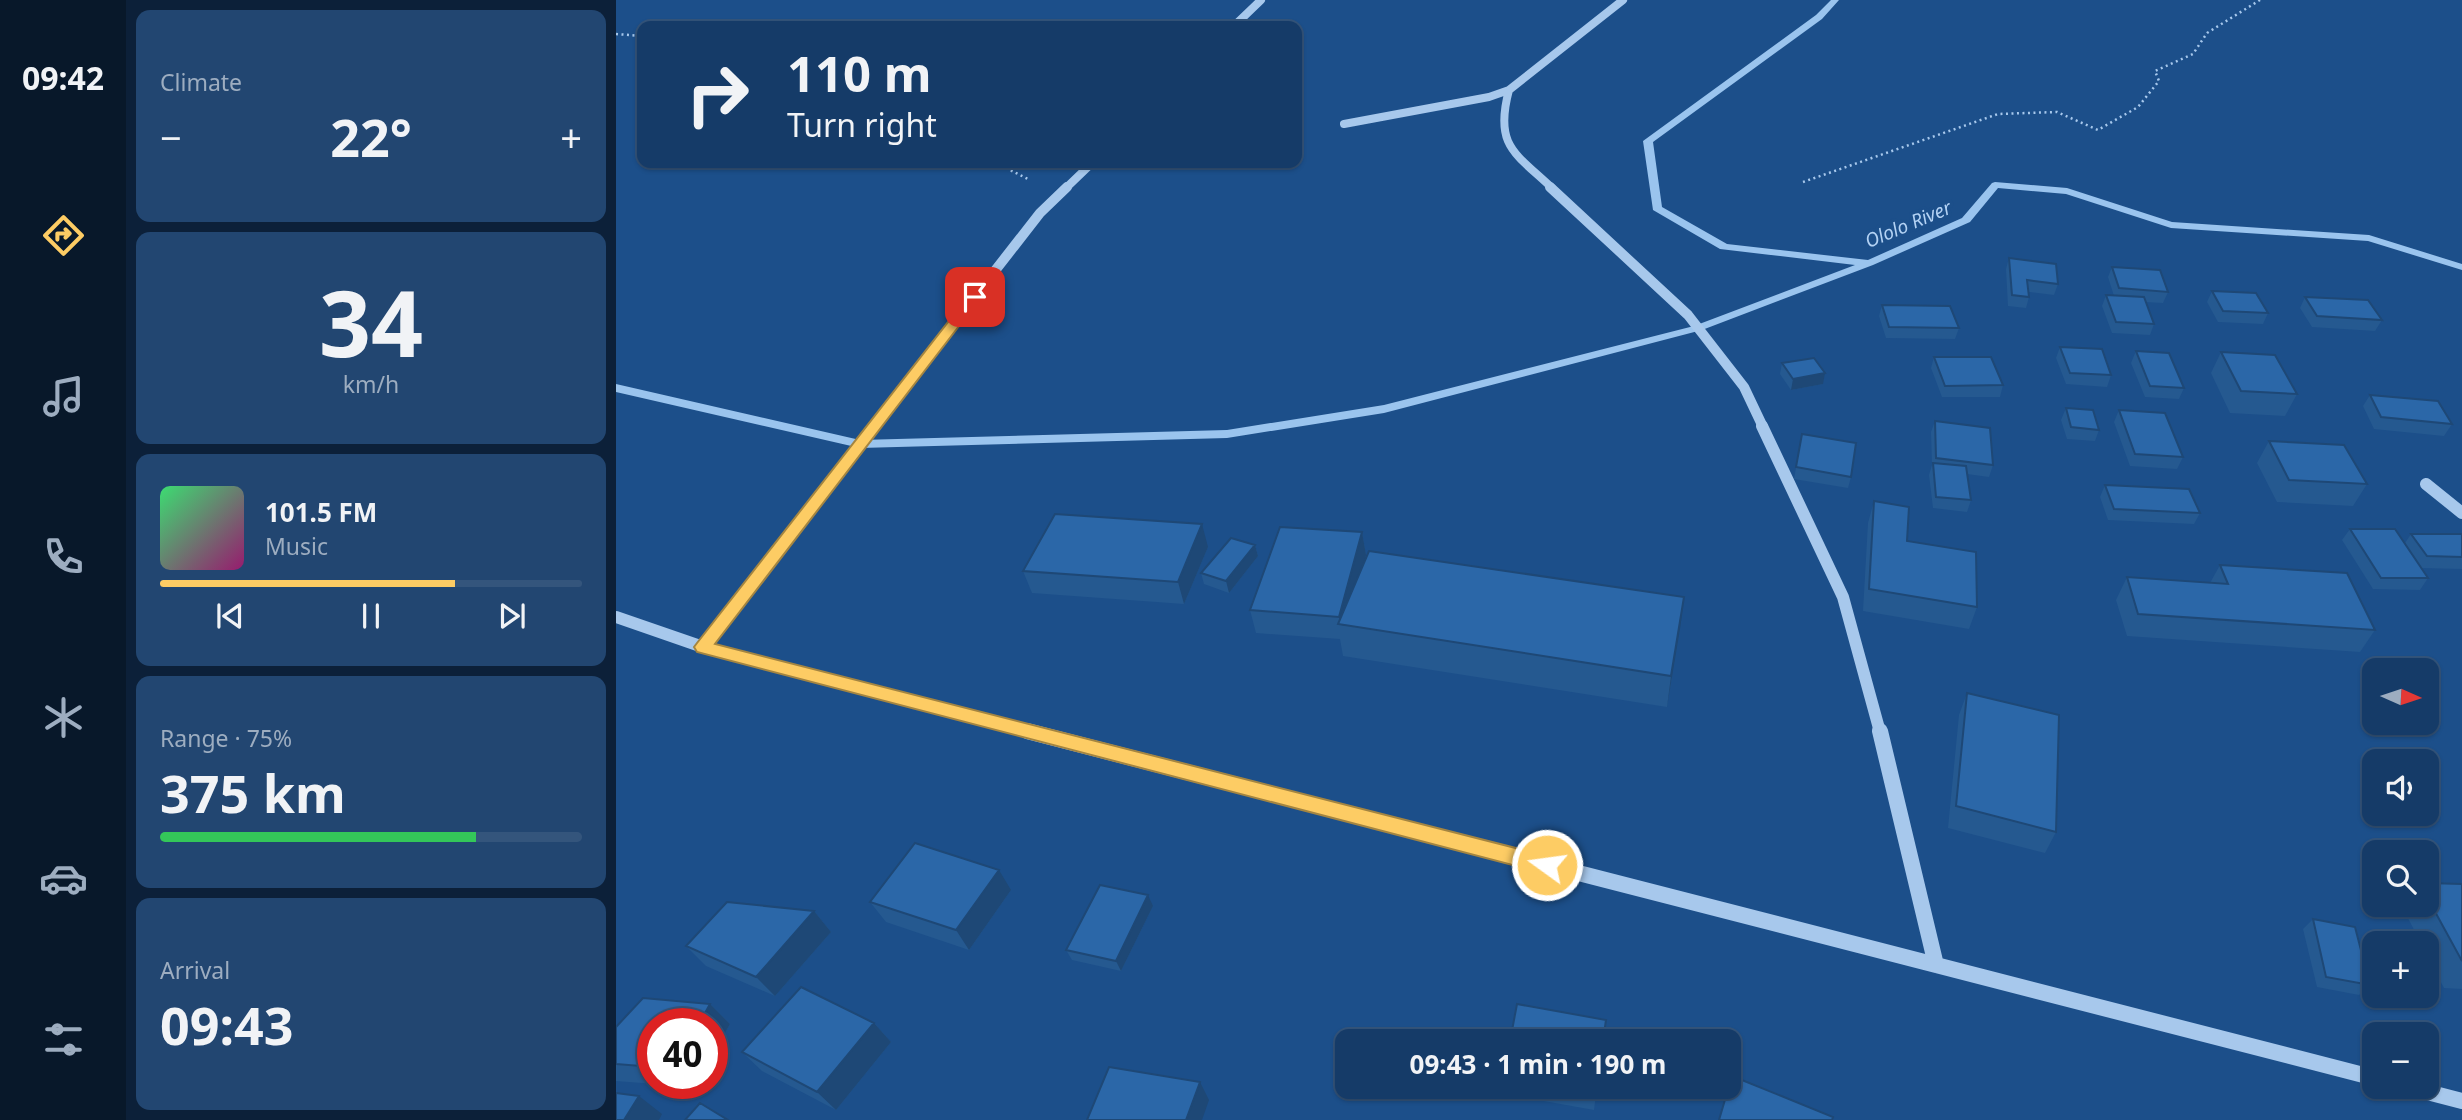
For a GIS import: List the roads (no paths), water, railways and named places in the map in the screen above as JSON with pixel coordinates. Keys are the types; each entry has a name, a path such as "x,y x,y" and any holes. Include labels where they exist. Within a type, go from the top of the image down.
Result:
{"street":[{"path":"1239,21 1261,0"},
{"path":"1344,124 1489,97 1510,90 1623,0"},
{"path":"1510,90 1503,113 1508,147 1688,315 1744,387 1843,597 1872,698 1936,965"},
{"path":"703,647 1040,213 1087,168"},
{"path":"2426,484 2462,513"},
{"path":"616,617 703,647 2362,1075"},
{"path":"2439,1095 2462,1101"}],"waterway":[{"name":"Ololo River","path":"1835,0 1819,17 1648,141 1657,208 1724,247 1869,263"},
{"name":"Ololo River","path":"1869,263 1966,220 1995,185 2067,191 2171,225 2369,238 2462,267"},
{"path":"616,388 860,444 1227,434 1384,409 1698,328 1869,263"}]}
